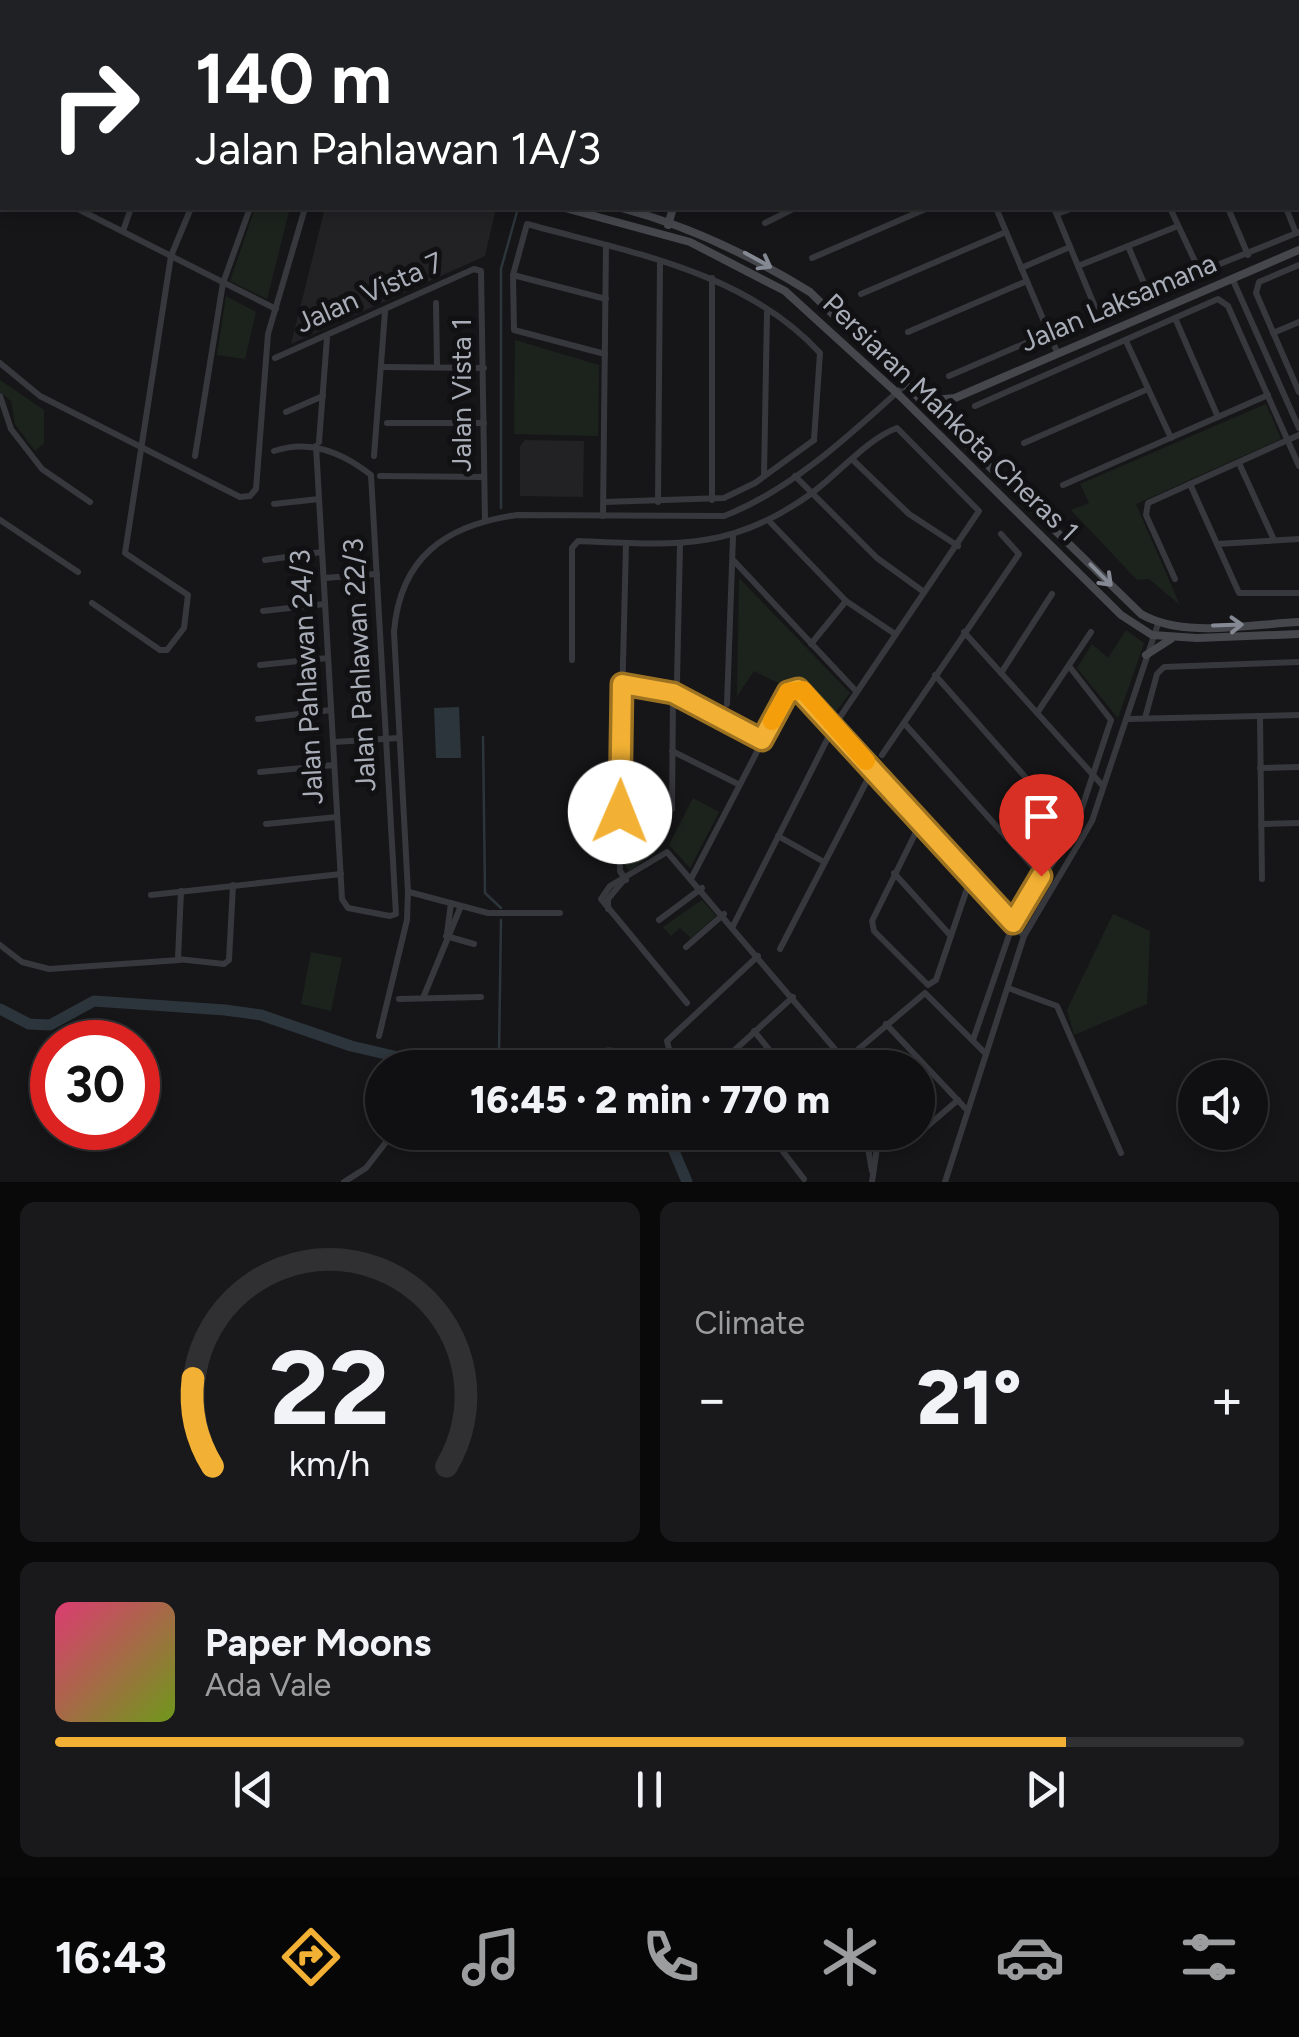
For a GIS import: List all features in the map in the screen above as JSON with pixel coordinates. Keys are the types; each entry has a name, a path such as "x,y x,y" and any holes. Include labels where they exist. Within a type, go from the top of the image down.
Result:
{"main road":[{"name":"Persiaran Mahkota Cheras 1","path":"572,210 666,235 748,268 785,290 896,392 1122,615 1152,635 1179,638 1299,634"},
{"name":"Persiaran Mahkota Cheras 1","path":"628,210 669,221 753,256 810,292 1140,614 1158,624"},
{"path":"666,235 672,210"},
{"name":"Jalan Laksamana","path":"955,398 1299,250"},
{"path":"907,383 935,400 955,398"},
{"path":"946,421 947,409 955,398"},
{"path":"1158,624 1299,622"},
{"path":"1140,627 1146,655 1163,642 1179,638"}],"street":[{"path":"80,210 276,308"},
{"path":"123,231 130,210"},
{"path":"92,603 160,650 167,650 184,628 188,595 125,554 171,256 190,210"},
{"path":"195,456 224,283 249,210"},
{"path":"0,363 40,396 240,497 254,492 263,362 304,210"},
{"path":"765,223 791,210"},
{"path":"812,258 923,210"},
{"path":"997,210 1056,352"},
{"path":"1171,210 1200,272 1298,232"},
{"path":"1229,210 1248,255"},
{"path":"1055,211 1095,307"},
{"path":"605,354 514,330 513,275 527,224 712,278 767,312 820,353 814,440 824,453"},
{"path":"1078,266 1178,226"},
{"path":"861,294 1006,232"},
{"path":"603,516 606,245"},
{"path":"1022,268 1070,246"},
{"path":"1128,246 1146,288"},
{"path":"658,502 660,260"},
{"path":"1299,264 1259,282 1256,293 1299,392"},
{"name":"Jalan Vista 7","path":"276,358 474,269 481,271"},
{"name":"Jalan Vista 1","path":"481,271 485,520"},
{"path":"513,275 606,298"},
{"path":"712,278 712,500"},
{"path":"1175,580 1145,508 1152,500 1288,441 1299,432 1232,278"},
{"path":"908,332 1027,281"},
{"path":"975,406 1218,299 1228,306 1299,466"},
{"path":"436,302 438,367"},
{"path":"374,456 385,311"},
{"path":"764,476 767,312"},
{"path":"1175,318 1218,417"},
{"path":"1273,332 1299,322"},
{"path":"950,376 1049,333"},
{"name":"Jalan Pahlawan 24/3","path":"327,337 318,444 318,499 344,904"},
{"path":"1126,340 1171,438"},
{"path":"381,367 484,368"},
{"path":"1280,385 1294,380"},
{"path":"378,1036 408,920 394,632 398,595 429,549 485,520 724,516 751,506 795,476 907,383"},
{"path":"1024,443 1148,389"},
{"path":"1063,486 1268,395"},
{"path":"0,396 11,430 42,469 90,502"},
{"path":"286,412 323,396"},
{"path":"387,423 484,423"},
{"path":"572,660 573,543 680,544 732,538 770,522 897,428 979,512 834,726 733,926"},
{"path":"604,502 712,500 736,494 814,440"},
{"path":"274,451 318,444"},
{"name":"Jalan Pahlawan 22/3","path":"318,444 371,475 396,914 344,904"},
{"path":"854,460 908,514 958,546"},
{"path":"1240,462 1274,540"},
{"path":"380,476 483,477"},
{"path":"795,476 877,558 924,592"},
{"path":"1190,484 1236,589 1243,594 1299,593"},
{"path":"274,504 318,499"},
{"path":"0,520 78,572"},
{"path":"770,522 846,600 896,634"},
{"path":"882,755 1019,554 1001,534"},
{"path":"728,704 732,538"},
{"path":"1217,544 1299,539"},
{"path":"624,880 620,871 626,543"},
{"path":"677,682 680,544"},
{"path":"266,560 322,552"},
{"path":"734,561 856,691"},
{"path":"324,578 377,574"},
{"path":"1001,672 1052,594"},
{"path":"811,644 846,600"},
{"path":"263,611 325,604"},
{"path":"944,1182 1024,936 1085,834 1158,624"},
{"path":"964,632 1104,787"},
{"path":"1038,713 1091,632"},
{"path":"260,665 328,658"},
{"path":"1144,718 1157,674 1164,667 1299,662"},
{"path":"973,1040 1013,923 1074,832 1110,720 1068,666"},
{"path":"935,674 1074,832"},
{"path":"622,684 673,693 762,740"},
{"path":"692,877 788,692 803,690 1024,936"},
{"path":"672,809 673,693"},
{"path":"258,719 332,710"},
{"path":"1126,718 1299,715"},
{"path":"1260,716 1262,879"},
{"path":"904,723 1041,876"},
{"path":"334,742 399,738"},
{"path":"672,751 738,784"},
{"path":"260,772 334,765"},
{"path":"1260,768 1299,767"},
{"path":"780,949 873,769"},
{"path":"266,824 337,817"},
{"path":"920,823 872,921 874,931 924,982 932,984 971,880"},
{"path":"1262,824 1299,823"},
{"path":"778,836 824,862"},
{"path":"688,1004 608,908 608,899 624,880 667,852 702,888 836,1050"},
{"path":"151,895 340,874"},
{"path":"894,874 950,935"},
{"path":"0,945 22,962 49,969 178,957 227,964 233,886"},
{"path":"659,920 702,888"},
{"path":"178,957 181,892"},
{"path":"408,892 498,914 560,913"},
{"path":"422,998 447,935 451,903"},
{"path":"447,935 454,930 461,906"},
{"path":"686,947 724,914"},
{"path":"447,935 474,944"},
{"path":"668,1050 666,1045 758,956"},
{"path":"1007,988 1057,1006 1121,1154"},
{"path":"856,1050 924,992 986,1054"},
{"path":"399,999 482,997"},
{"path":"734,1050 793,997"},
{"path":"886,1024 907,1050"},
{"path":"754,1032 769,1050"},
{"path":"935,1079 968,1110"},
{"path":"935,1119 958,1100"},
{"path":"344,1182 366,1168 380,1150"},
{"path":"782,1150 804,1179"},
{"path":"862,1182 872,1176 866,1153 869,1150"}],"shaded area":[{"path":"254,210 289,212 267,299 230,281"},
{"path":"324,210 496,210 485,256 291,344"},
{"path":"226,296 256,312 245,359 217,355"},
{"path":"515,340 599,365 598,436 514,434"},
{"path":"0,380 44,410 44,443 35,451 15,424 11,401 0,392"},
{"path":"1266,404 1281,439 1136,504 1180,605 1149,579 1137,580 1071,510 1089,503 1080,484"},
{"path":"525,440 584,441 583,497 520,496 520,446"},
{"path":"739,578 850,693 832,717 803,683 784,686 754,671 737,696"},
{"path":"1126,630 1144,643 1118,718 1077,668 1092,644 1108,658"},
{"path":"459,707 461,758 436,758 434,708"},
{"path":"693,798 719,812 690,868 669,845"},
{"path":"623,817 654,817 656,852 629,871 624,864"},
{"path":"702,900 716,916 691,938 680,928 671,936 663,927"},
{"path":"1113,914 1150,931 1147,1004 1074,1035 1067,1010"},
{"path":"311,952 342,958 331,1011 301,1004"}],"waterway":[{"path":"501,508 501,269 517,210"},
{"path":"483,737 485,893 501,908"},
{"path":"499,1050 501,920"},
{"path":"0,1009 29,1024 50,1025 94,1001 225,1010 261,1015 368,1050"},
{"path":"674,1150 687,1182"}],"slow traffic":[{"path":"772,721 788,692 803,690 866,761"}],"route":[{"path":"620,812 622,684 673,693 762,740 788,692 798,689 803,690 1013,923 1041,876"}]}
